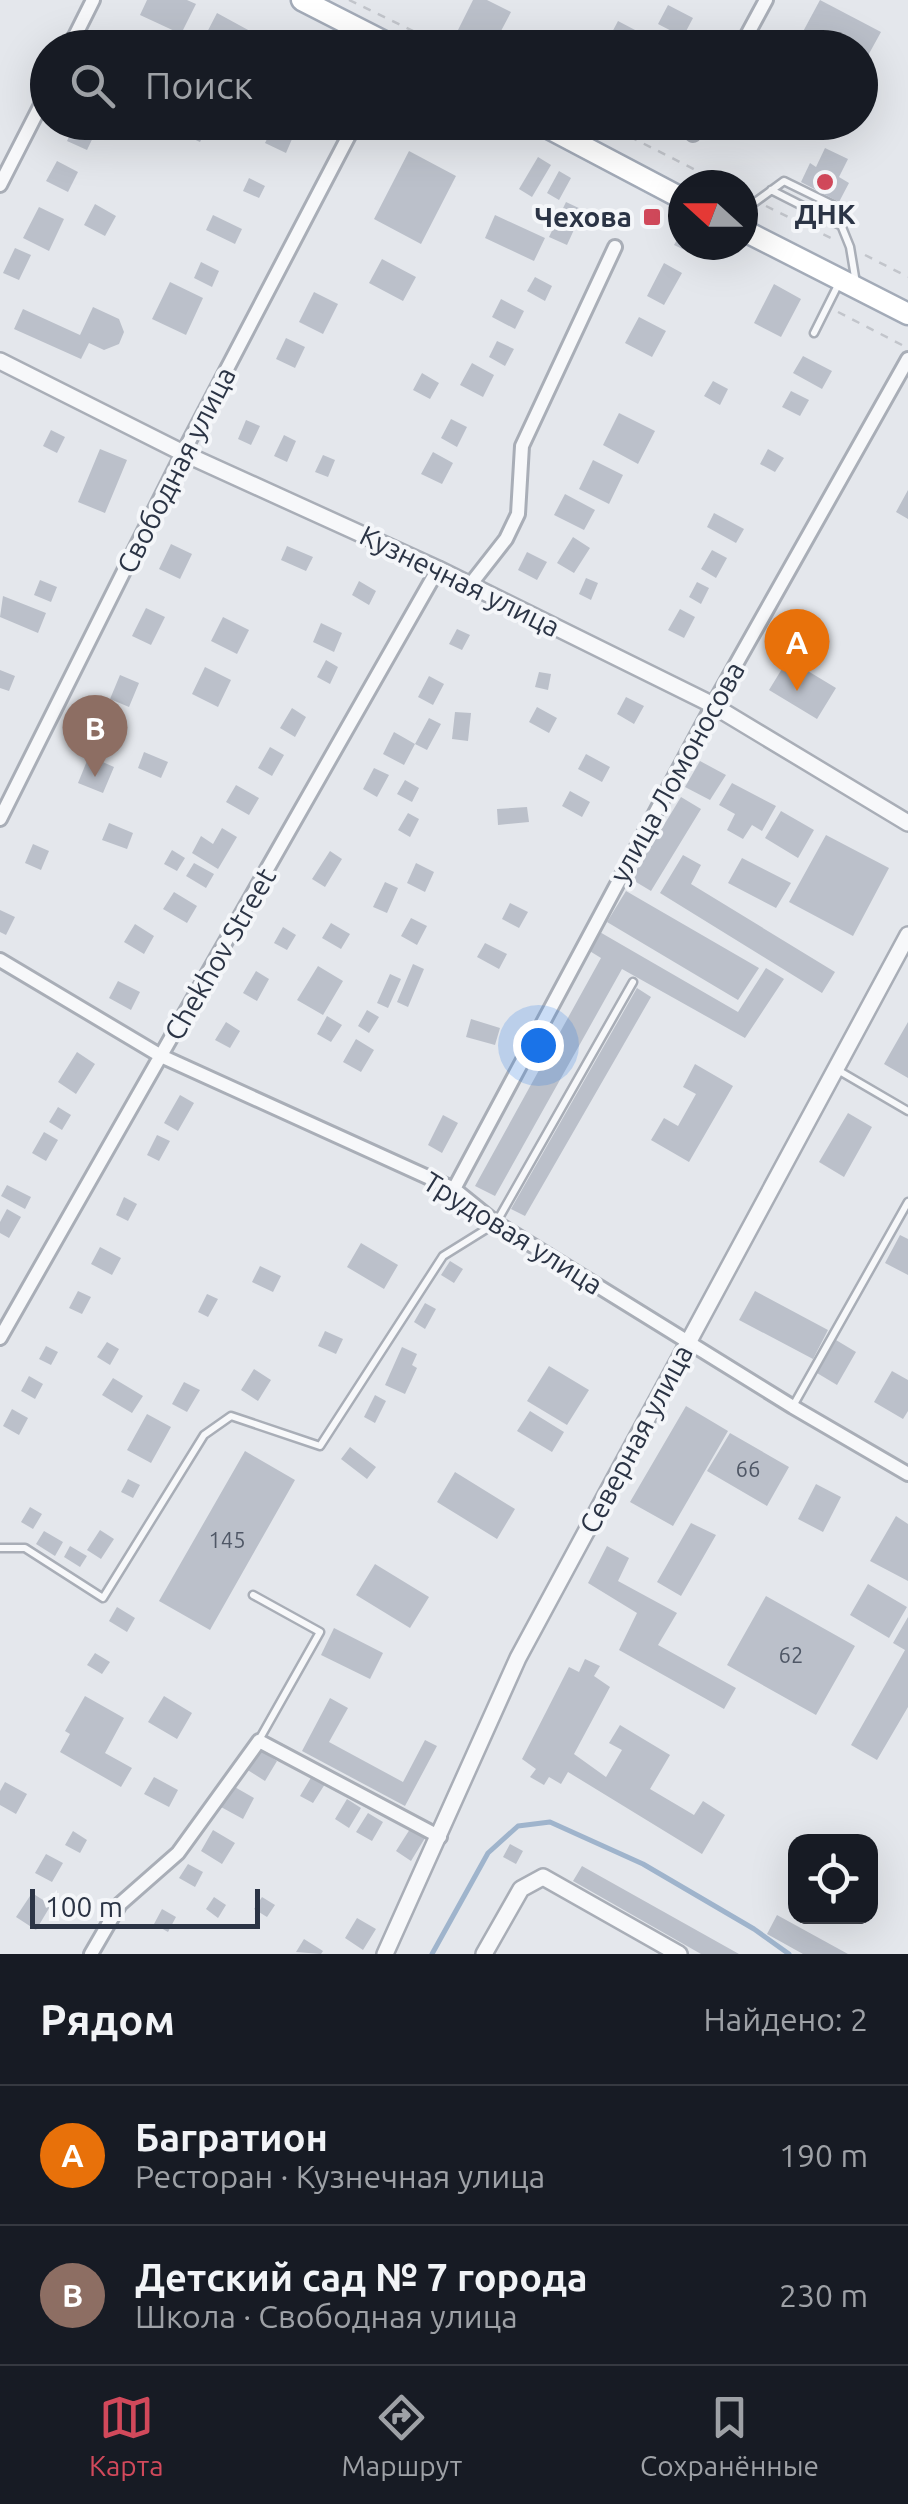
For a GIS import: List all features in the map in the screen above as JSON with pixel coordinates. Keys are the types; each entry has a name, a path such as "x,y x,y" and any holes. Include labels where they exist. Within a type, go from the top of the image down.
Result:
{"main road":[{"path":"302,0 362,30"},
{"path":"571,140 668,192"},
{"path":"758,238 908,314"}],"street":[{"path":"78,30 93,0"},
{"path":"750,30 766,0"},
{"path":"0,185 30,126"},
{"name":"Свободная улица","path":"0,818 347,140"},
{"path":"470,585 506,540 518,514 522,446 615,246"},
{"name":"улица Ломоносова","path":"454,1189 713,705 908,359"},
{"name":"Кузнечная улица","path":"0,361 184,453 438,568 713,705 908,823"},
{"name":"Chekhov Street","path":"0,1338 438,568"},
{"name":"Северная улица","path":"385,1954 518,1658 908,935"},
{"name":"Трудовая улица","path":"0,960 162,1056 454,1189 496,1223 908,1474"},
{"path":"91,1954 120,1904 178,1852 258,1741 440,1837"},
{"path":"484,1954 521,1889 543,1877 679,1954"}],"lane":[{"path":"758,198 784,181 834,205 844,226 850,248 849,285 827,307 814,333"},
{"path":"771,190 844,226"},
{"path":"0,1548 25,1548 102,1598 204,1435 231,1416 320,1446 443,1256 496,1223 633,982"},
{"path":"834,1069 908,1110"},
{"path":"793,1407 908,1202"},
{"path":"253,1595 320,1632 258,1741"}],"path":[{"path":"349,0 411,30"},
{"path":"637,140 695,170"},
{"path":"758,202 908,278"},
{"path":"827,307 908,348"}],"building":[{"path":"147,0 187,0 196,4 183,30 172,30 140,15"},
{"path":"473,0 487,0 511,12 502,30 458,30"},
{"path":"820,0 877,30 804,30"},
{"path":"668,5 693,18 687,30 670,30 658,24"},
{"path":"217,13 248,30 208,30"},
{"path":"618,21 635,30 613,30"},
{"path":"67,140 92,140 87,150"},
{"path":"266,140 292,140 286,153 265,143"},
{"path":"825,148 848,159 839,177 849,183 839,202 801,182 810,163 816,167"},
{"path":"409,151 456,176 421,244 374,219"},
{"path":"538,157 551,165 532,197 519,189"},
{"path":"57,161 78,172 68,192 46,181"},
{"path":"559,171 571,178 559,200 547,193"},
{"path":"249,178 265,186 259,198 243,191"},
{"path":"566,202 583,210 567,245 549,237"},
{"path":"95,204 116,216 105,236 84,225"},
{"path":"39,207 64,219 49,251 23,238"},
{"path":"213,215 242,229 235,244 206,230"},
{"path":"495,215 545,238 534,261 485,238"},
{"path":"15,248 31,255 19,280 3,273"},
{"path":"382,259 416,277 403,301 369,283"},
{"path":"201,262 219,271 212,287 194,278"},
{"path":"664,263 682,273 664,305 647,296"},
{"path":"535,277 552,286 545,301 527,291"},
{"path":"170,282 203,298 186,335 152,319"},
{"path":"774,284 801,299 781,337 754,323"},
{"path":"314,292 338,304 323,334 299,322"},
{"path":"501,299 524,311 515,329 492,317"},
{"path":"93,307 119,319 124,332 119,344 104,350 89,343 81,359 14,329 23,309 80,335"},
{"path":"639,317 666,331 652,357 625,343"},
{"path":"286,338 305,347 295,368 276,359"},
{"path":"497,341 514,349 505,366 489,357"},
{"path":"803,356 832,371 822,389 793,373"},
{"path":"472,363 494,375 483,397 460,385"},
{"path":"422,373 439,383 430,399 413,390"},
{"path":"713,381 728,389 720,405 704,396"},
{"path":"791,391 809,400 800,416 782,407"},
{"path":"619,413 655,431 638,464 603,445"},
{"path":"451,419 467,427 457,447 441,438"},
{"path":"246,420 260,426 251,445 238,439"},
{"path":"51,430 65,437 57,453 43,446"},
{"path":"284,435 296,441 287,462 274,456"},
{"path":"100,449 127,460 105,513 78,502"},
{"path":"768,449 784,458 775,472 760,464"},
{"path":"433,452 453,463 442,484 421,474"},
{"path":"323,455 335,460 328,477 315,472"},
{"path":"593,460 623,475 609,504 579,489"},
{"path":"908,490 908,519 896,512"},
{"path":"565,494 595,510 584,530 554,515"},
{"path":"714,513 744,529 736,543 707,527"},
{"path":"573,537 590,548 574,573 557,563"},
{"path":"171,544 192,554 180,579 159,569"},
{"path":"287,546 313,557 306,571 281,560"},
{"path":"712,550 727,558 716,578 701,569"},
{"path":"527,552 547,562 537,580 518,570"},
{"path":"586,578 598,583 591,600 579,594"},
{"path":"40,580 57,587 51,602 34,595"},
{"path":"359,581 376,591 369,605 352,595"},
{"path":"697,582 709,588 701,604 689,597"},
{"path":"3,596 46,613 38,633 0,617"},
{"path":"146,608 165,617 151,645 132,636"},
{"path":"680,609 695,617 684,638 668,630"},
{"path":"223,617 249,630 237,654 211,641"},
{"path":"321,623 342,633 334,652 313,642"},
{"path":"457,629 470,635 462,650 449,644"},
{"path":"788,659 836,688 817,719 769,690"},
{"path":"326,660 338,667 330,684 317,677"},
{"path":"205,667 231,680 218,707 192,694"},
{"path":"0,670 15,676 9,691 0,688"},
{"path":"539,672 551,674 548,690 535,687"},
{"path":"120,675 139,683 129,707 110,699"},
{"path":"429,676 444,684 433,705 418,697"},
{"path":"626,697 644,706 634,724 617,714"},
{"path":"537,707 557,718 549,733 529,722"},
{"path":"292,708 306,717 295,737 280,728"},
{"path":"455,712 471,713 468,741 452,739"},
{"path":"429,718 441,724 427,750 415,744"},
{"path":"394,732 415,744 404,765 383,754"},
{"path":"270,747 284,755 272,776 258,768"},
{"path":"144,752 168,762 161,778 138,768"},
{"path":"586,754 610,767 602,782 578,769"},
{"path":"89,756 114,767 103,793 78,783"},
{"path":"700,761 726,775 710,800 685,787"},
{"path":"374,768 389,775 377,797 363,789"},
{"path":"405,780 419,788 412,802 397,794"},
{"path":"732,783 776,806 762,831 752,825 743,839 727,830 735,814 719,805"},
{"path":"236,785 259,798 249,815 226,802"},
{"path":"570,791 590,802 582,817 562,806"},
{"path":"681,797 701,809 651,891 631,879"},
{"path":"527,807 529,822 498,825 497,809"},
{"path":"781,811 814,830 798,858 765,838"},
{"path":"408,813 419,819 410,837 398,830"},
{"path":"109,823 133,833 127,849 102,840"},
{"path":"222,828 237,837 218,869 192,853 201,836 213,844"},
{"path":"826,835 889,868 853,936 789,902"},
{"path":"33,844 49,851 41,870 25,863"},
{"path":"172,850 185,858 177,871 164,864"},
{"path":"330,851 342,859 325,887 312,879"},
{"path":"683,855 701,865 691,884 835,972 822,993 660,893"},
{"path":"742,858 791,883 776,908 728,883"},
{"path":"194,863 214,874 206,888 186,876"},
{"path":"416,863 434,872 425,892 407,883"},
{"path":"385,882 398,888 387,913 373,907"},
{"path":"626,891 759,968 738,1000 607,922"},
{"path":"174,892 197,906 187,923 163,909"},
{"path":"510,903 528,912 519,928 502,919"},
{"path":"0,910 15,917 6,935 0,932"},
{"path":"411,918 427,926 417,945 401,936"},
{"path":"331,923 350,934 341,949 322,938"},
{"path":"135,924 154,936 144,954 124,942"},
{"path":"283,927 296,935 287,950 274,943"},
{"path":"598,931 738,1012 766,968 784,979 745,1038 622,969 495,1196 475,1186 601,958 588,950"},
{"path":"485,943 507,954 499,969 477,957"},
{"path":"413,964 424,969 408,1007 397,1002"},
{"path":"318,966 343,981 323,1015 297,1000"},
{"path":"256,971 269,979 257,1001 243,993"},
{"path":"390,974 401,979 388,1008 377,1003"},
{"path":"118,981 140,992 131,1010 109,998"},
{"path":"637,988 651,997 525,1216 511,1209"},
{"path":"367,1010 379,1017 369,1033 358,1026"},
{"path":"327,1016 342,1025 331,1042 317,1034"},
{"path":"471,1019 500,1028 495,1045 466,1037"},
{"path":"226,1022 240,1031 230,1048 215,1040"},
{"path":"908,1022 908,1078 884,1064"},
{"path":"356,1039 374,1050 361,1072 343,1062"},
{"path":"77,1052 95,1064 76,1094 58,1082"},
{"path":"695,1064 733,1086 689,1162 651,1140 664,1118 678,1126 696,1094 683,1087"},
{"path":"180,1095 194,1103 178,1131 164,1123"},
{"path":"58,1107 71,1115 62,1130 49,1122"},
{"path":"848,1113 872,1127 844,1177 819,1162"},
{"path":"443,1115 458,1123 442,1153 428,1145"},
{"path":"44,1132 58,1140 46,1161 32,1153"},
{"path":"157,1135 170,1141 159,1161 147,1155"},
{"path":"7,1185 31,1197 25,1209 1,1196"},
{"path":"124,1197 137,1204 128,1221 116,1215"},
{"path":"7,1209 21,1217 9,1238 0,1233 0,1222"},
{"path":"900,1235 908,1239 908,1275 885,1263"},
{"path":"361,1243 398,1265 384,1289 347,1267"},
{"path":"100,1247 121,1258 112,1275 91,1264"},
{"path":"450,1261 463,1269 454,1283 441,1275"},
{"path":"260,1266 281,1276 273,1292 252,1282"},
{"path":"78,1291 91,1297 82,1314 69,1308"},
{"path":"755,1291 828,1330 813,1359 739,1320"},
{"path":"207,1294 218,1299 208,1317 198,1312"},
{"path":"425,1303 436,1309 425,1329 414,1322"},
{"path":"325,1331 343,1339 336,1354 318,1346"},
{"path":"836,1340 856,1352 837,1385 817,1373"},
{"path":"107,1342 119,1349 110,1365 97,1357"},
{"path":"46,1346 58,1352 51,1365 39,1359"},
{"path":"402,1347 417,1354 412,1365 417,1368 405,1394 385,1385"},
{"path":"549,1366 589,1390 567,1425 527,1401"},
{"path":"254,1369 271,1380 258,1401 241,1390"},
{"path":"892,1371 908,1380 908,1411 903,1419 874,1402"},
{"path":"29,1376 43,1384 35,1399 21,1391"},
{"path":"113,1378 143,1396 132,1413 102,1395"},
{"path":"184,1382 200,1390 187,1412 172,1404"},
{"path":"375,1395 386,1401 375,1423 364,1417"},
{"path":"686,1406 728,1431 673,1526 630,1502"},
{"path":"12,1409 28,1418 19,1435 3,1426"},
{"path":"530,1411 564,1432 552,1452 517,1431"},
{"path":"147,1414 171,1427 151,1463 127,1450"},
{"path":"730,1433 789,1467 767,1506 707,1471"},
{"path":"350,1447 376,1467 367,1479 341,1459"},
{"path":"245,1451 295,1480 210,1630 159,1601"},
{"path":"455,1472 515,1509 497,1539 437,1502"},
{"path":"128,1479 140,1485 133,1498 121,1492"},
{"path":"816,1484 841,1497 823,1532 798,1519"},
{"path":"30,1507 42,1514 33,1529 21,1522"},
{"path":"896,1516 908,1524 908,1581 870,1561"},
{"path":"691,1523 716,1535 681,1596 657,1582"},
{"path":"100,1530 114,1539 101,1559 87,1550"},
{"path":"44,1531 63,1542 55,1556 36,1544"},
{"path":"70,1546 87,1556 80,1567 64,1557"},
{"path":"607,1546 629,1558 618,1581 677,1613 658,1645 736,1688 724,1709 619,1650 637,1613 588,1583"},
{"path":"375,1564 429,1597 410,1628 356,1595"},
{"path":"868,1584 907,1607 889,1638 850,1615"},
{"path":"766,1596 855,1646 816,1715 727,1665"},
{"path":"117,1607 135,1618 127,1632 109,1621"},
{"path":"908,1617 908,1707 877,1760 851,1745 905,1650 893,1643"},
{"path":"334,1628 383,1653 370,1679 321,1655"},
{"path":"95,1653 110,1662 102,1674 87,1665"},
{"path":"585,1659 600,1666 594,1676 610,1687 574,1754 606,1777 622,1750 609,1743 620,1725 670,1755 650,1789 694,1815 703,1801 725,1815 702,1854 568,1772 561,1784 549,1777 544,1785 530,1777 536,1769 522,1759 569,1667 579,1672"},
{"path":"85,1696 124,1718 105,1753 132,1768 121,1787 60,1752 70,1734 65,1731"},
{"path":"164,1696 192,1713 177,1739 148,1722"},
{"path":"330,1698 348,1708 329,1742 403,1782 425,1740 437,1746 405,1806 302,1751"},
{"path":"258,1749 277,1761 265,1781 246,1769"},
{"path":"312,1776 325,1784 313,1803 300,1796"},
{"path":"154,1777 178,1790 169,1807 144,1794"},
{"path":"5,1782 27,1794 16,1814 0,1805"},
{"path":"233,1786 254,1798 243,1819 221,1807"},
{"path":"347,1799 361,1808 349,1828 335,1819"},
{"path":"368,1813 383,1822 372,1841 356,1832"},
{"path":"410,1829 425,1838 411,1861 396,1851"},
{"path":"213,1830 235,1843 222,1864 201,1851"},
{"path":"73,1831 87,1840 80,1853 65,1845"},
{"path":"510,1844 523,1851 516,1864 503,1857"},
{"path":"46,1854 63,1863 52,1882 35,1873"},
{"path":"188,1864 203,1872 195,1887 179,1878"},
{"path":"582,1866 739,1954 701,1954 573,1881"},
{"path":"32,1893 51,1905 36,1930 16,1917"},
{"path":"214,1897 226,1905 218,1918 206,1909"},
{"path":"262,1897 275,1905 267,1917 254,1909"},
{"path":"162,1909 176,1917 168,1932 154,1924"},
{"path":"777,1915 848,1954 803,1954 767,1934"},
{"path":"357,1918 376,1929 363,1950 345,1938"},
{"path":"304,1939 323,1951 321,1954 296,1952"}],"waterway":[{"path":"432,1954 488,1853 518,1826 550,1822 643,1864 789,1954"}],"place":[{"name":"ДНК","path":"825,182"},
{"name":"Чехова","path":"652,217"},
{"name":"Багратион","path":"797,691"},
{"name":"Детский сад № 7 города","path":"95,777"}]}
